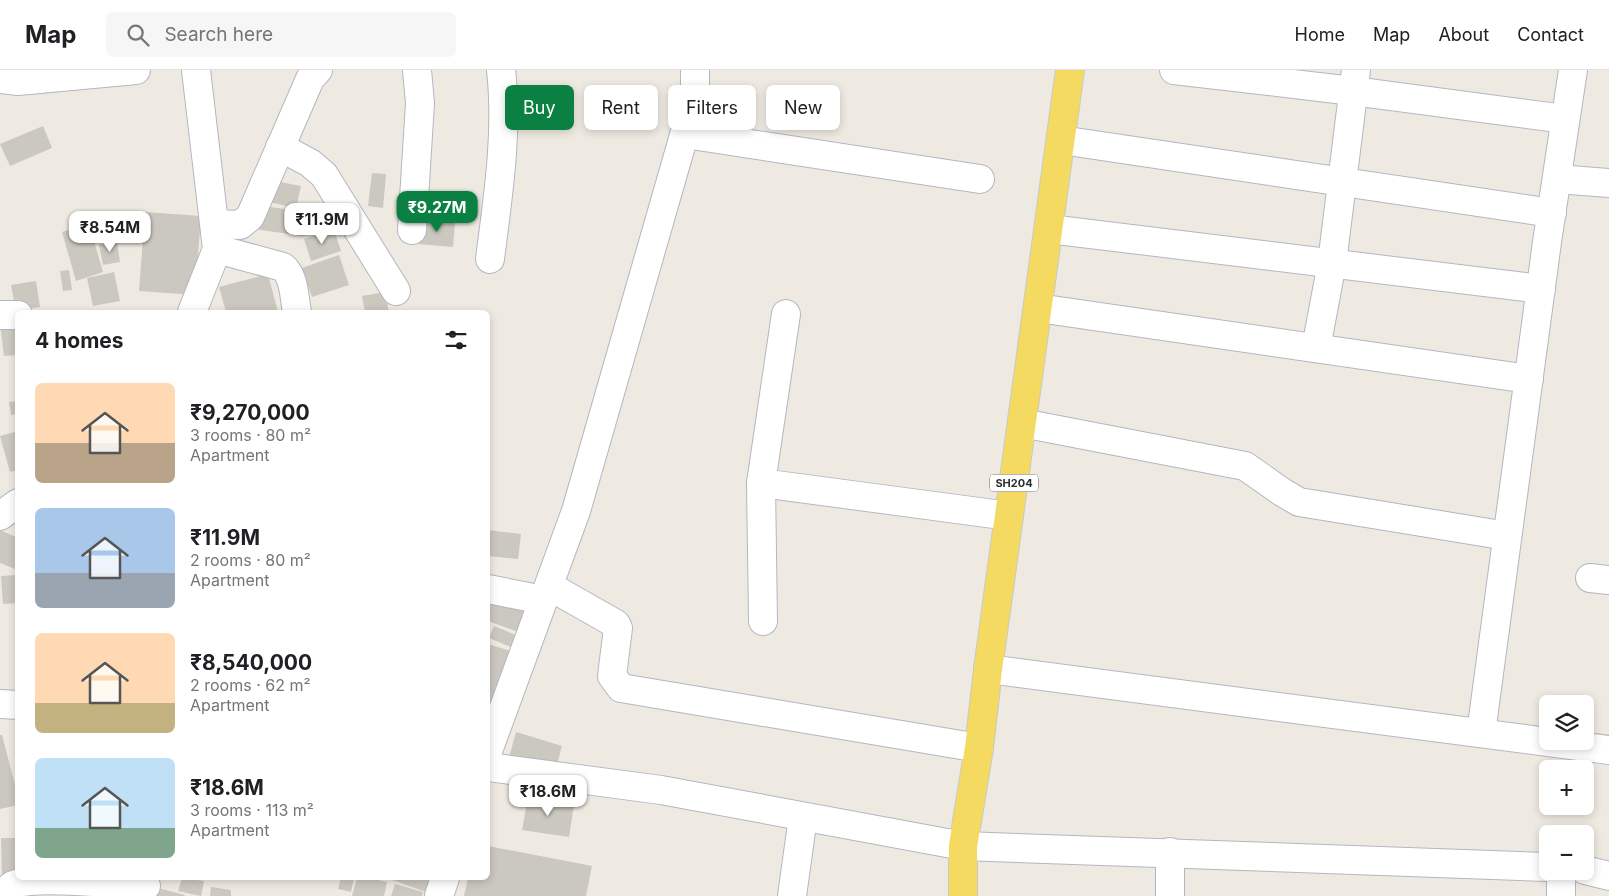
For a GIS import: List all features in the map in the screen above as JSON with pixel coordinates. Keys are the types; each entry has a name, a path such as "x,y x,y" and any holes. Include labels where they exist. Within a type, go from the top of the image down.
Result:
{"main road":[{"name":"SH204","path":"963,896 963,846 979,748 988,669 1070,70"}],"street":[{"path":"0,79 18,81 136,70"},
{"path":"193,310 216,236 196,70"},
{"path":"216,236 250,217 310,79 318,70"},
{"path":"412,230 420,104 417,70"},
{"path":"490,259 504,143 504,106 501,70"},
{"path":"490,746 576,511 695,97 695,70"},
{"path":"1174,70 1354,80 1565,119"},
{"path":"1481,733 1541,288 1573,70"},
{"path":"1316,348 1332,263 1354,80"},
{"path":"685,134 980,179"},
{"path":"1061,140 1552,213"},
{"path":"280,147 310,162 324,175 396,291"},
{"path":"1557,178 1609,183"},
{"path":"1049,229 1541,288"},
{"path":"216,236 283,267 289,272 297,310"},
{"path":"1038,308 1529,379"},
{"path":"763,620 761,483 786,314"},
{"path":"0,315 15,315"},
{"path":"1022,423 1246,466 1299,502 1507,536"},
{"path":"761,483 1009,516"},
{"path":"0,516 15,505"},
{"path":"490,590 546,593 616,624 618,628 612,676 621,688 979,748"},
{"path":"988,669 1609,750"},
{"path":"0,704 15,705"},
{"path":"490,767 661,790 963,846 1539,867"},
{"path":"792,896 803,817"},
{"path":"1170,852 1170,896"},
{"path":"3,896 10,886 16,883 52,880"},
{"path":"76,880 146,886"},
{"path":"440,896 444,880"},
{"path":"1561,880 1561,896"}],"building":[{"path":"43,126 52,148 10,166 0,144"},
{"path":"372,173 386,174 383,208 368,206"},
{"path":"270,180 301,186 296,208 265,201"},
{"path":"257,205 306,212 303,236 254,229"},
{"path":"145,212 201,216 195,295 139,291"},
{"path":"421,219 455,222 453,247 419,244"},
{"path":"89,224 103,272 76,281 62,232"},
{"path":"334,230 341,251 311,261 304,239"},
{"path":"117,241 120,262 103,265 99,245"},
{"path":"339,255 349,285 312,297 302,268"},
{"path":"69,270 72,290 63,291 60,271"},
{"path":"114,272 120,301 93,306 87,278"},
{"path":"268,274 277,310 225,310 219,287"},
{"path":"36,281 40,307 16,310 11,285"},
{"path":"385,292 389,310 365,310 362,296"},
{"path":"15,321 15,355 4,356 0,323"},
{"path":"15,401 15,414 11,415 9,402"},
{"path":"15,432 15,471 10,472 0,436"},
{"path":"0,530 15,537 15,569 0,563"},
{"path":"490,530 521,534 518,559 490,556"},
{"path":"15,575 15,603 3,604 1,576"},
{"path":"490,598 538,610 529,636 490,622"},
{"path":"494,626 523,638 518,650 490,638"},
{"path":"490,645 511,651 493,710 490,709"},
{"path":"516,732 562,746 554,775 508,761"},
{"path":"0,735 2,735 15,785 15,806 0,809"},
{"path":"528,797 574,805 569,837 522,830"},
{"path":"1,838 15,838 15,878 2,879"},
{"path":"490,846 592,866 586,896 464,896 468,880 490,880"},
{"path":"181,880 204,881 201,896 178,891"},
{"path":"340,880 354,880 351,892 338,889"},
{"path":"356,880 387,882 384,896 352,896"},
{"path":"392,880 433,880 428,893"},
{"path":"395,884 423,892 422,896 391,896"},
{"path":"211,887 231,890 231,896 210,896"},
{"path":"158,888 185,895 156,896"}]}
